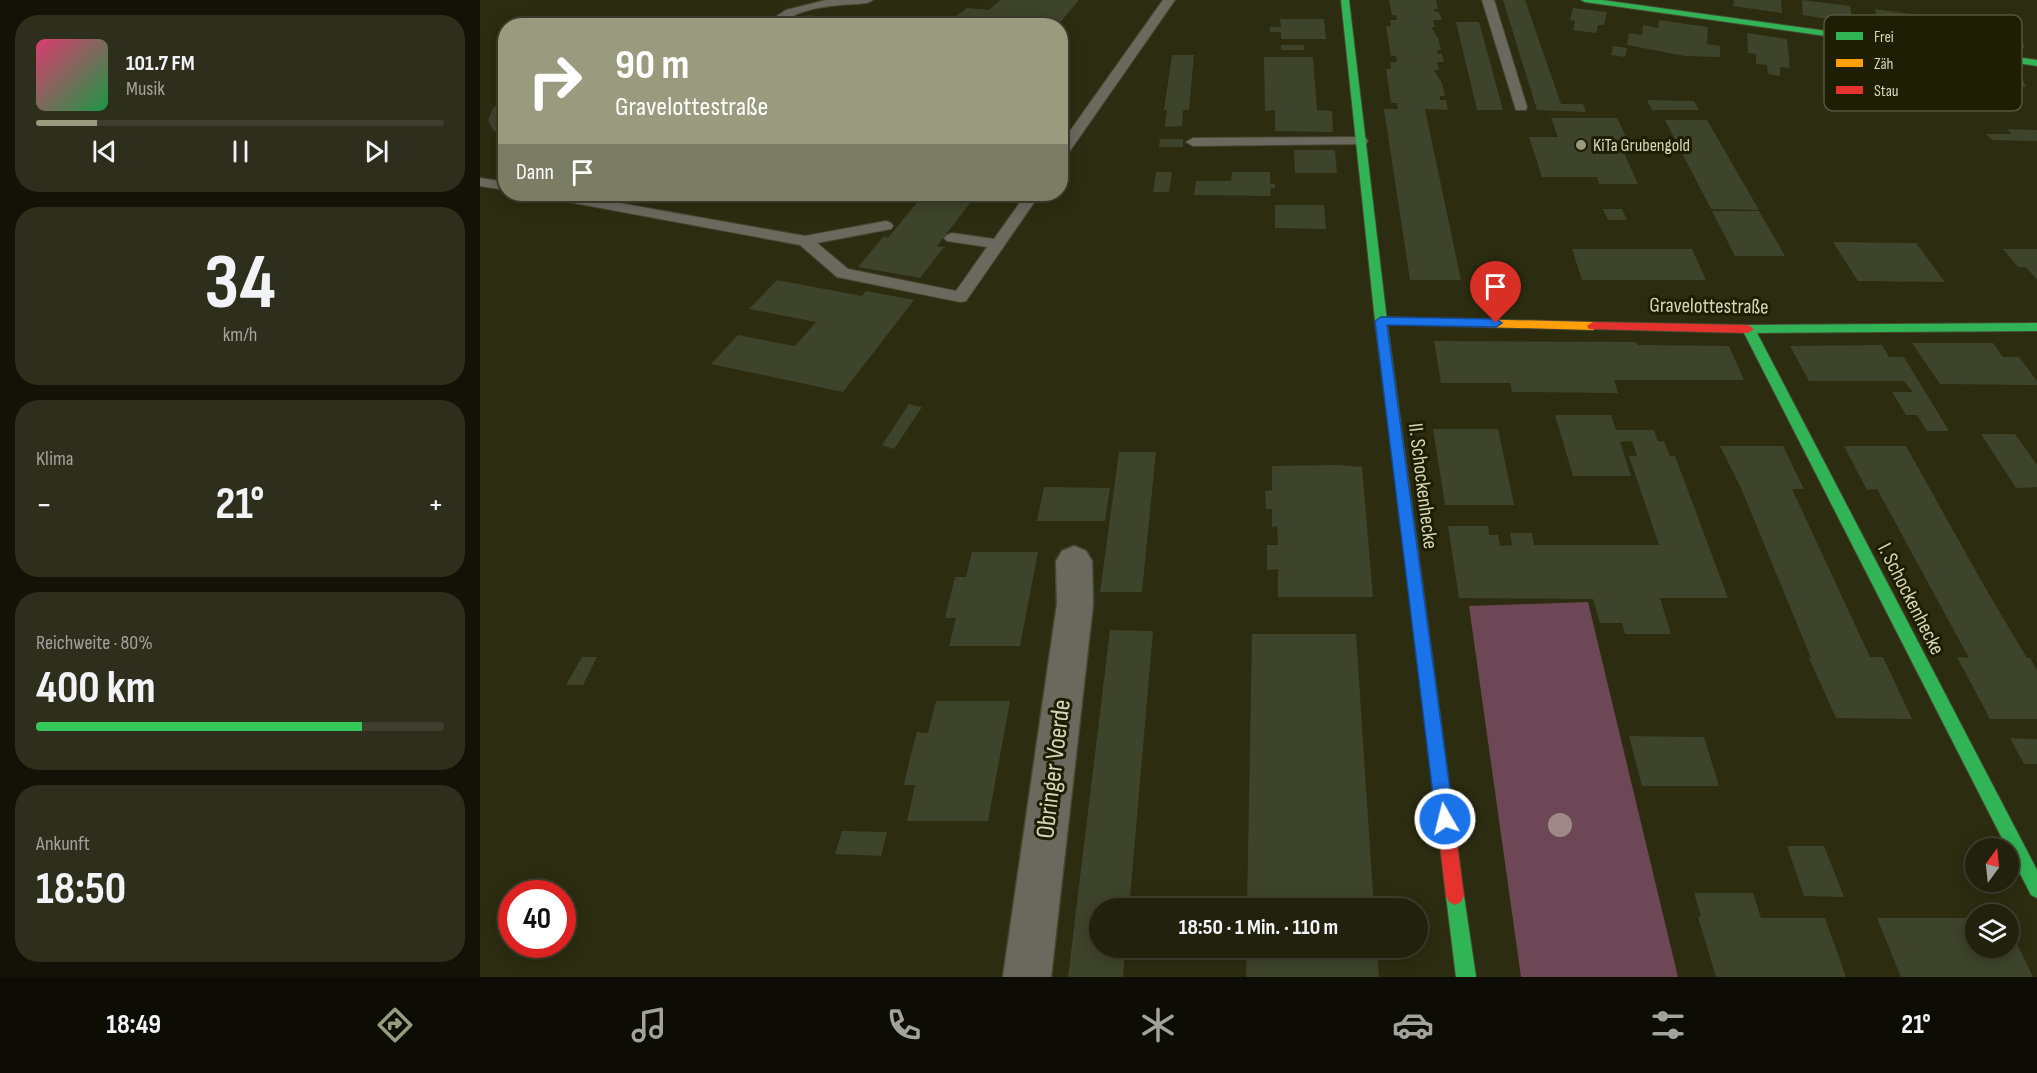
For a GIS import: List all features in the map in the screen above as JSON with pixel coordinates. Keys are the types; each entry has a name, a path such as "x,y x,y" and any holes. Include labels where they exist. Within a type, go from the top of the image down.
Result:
{"street":[{"name":"II. Schockenhecke","path":"1345,0 1381,321 1466,977"},
{"path":"1585,0 1824,33"},
{"path":"2022,61 2037,63"},
{"name":"Gravelottestraße","path":"1381,321 1749,329 2037,327"},
{"name":"I. Schockenhecke","path":"1749,329 2037,889"},
{"name":"Obringer Voerde","path":"1027,977 1075,604 1074,561"}],"lane":[{"path":"777,18 805,6 867,0"},
{"path":"1068,144 1169,0"},
{"path":"1488,0 1521,107"},
{"path":"1193,142 1361,141"},
{"path":"480,182 498,185"},
{"path":"585,201 805,241 886,226"},
{"path":"805,241 843,273 960,297 1028,201"},
{"path":"952,238 998,244"}],"shaded area":[{"path":"1588,602 1678,977 1521,977 1469,606"}],"building":[{"path":"1000,0 1079,0 1064,18 954,18 967,8 989,10"},
{"path":"1389,0 1436,0 1438,9 1434,9 1435,12 1439,12 1442,20 1433,20 1435,27 1431,27 1438,38 1441,50 1437,50 1438,54 1442,54 1444,62 1437,62 1439,70 1434,70 1442,83 1445,96 1440,96 1440,100 1446,100 1448,110 1425,109 1461,280 1410,280 1384,109 1398,109 1397,103 1391,103 1386,69 1391,69 1390,62 1397,62 1396,56 1391,56 1386,26 1391,26 1390,20 1397,20 1396,15 1392,15"},
{"path":"1503,0 1525,0 1561,104 1583,104 1586,112 1537,110"},
{"path":"1734,0 1781,0 1782,13 1733,6"},
{"path":"1802,0 1850,6 1852,15 1824,15 1824,18 1803,15"},
{"path":"1573,8 1607,12 1604,25 1598,25 1596,33 1573,30 1575,21 1570,20"},
{"path":"1875,9 1918,15 1876,15"},
{"path":"808,15 832,18 804,18"},
{"path":"1280,19 1324,19 1326,39 1281,39 1281,32 1270,32 1270,27 1281,27"},
{"path":"1659,20 1708,27 1707,44 1720,46 1720,57 1685,56 1627,45 1629,33 1642,35 1643,25 1658,28"},
{"path":"1456,22 1479,22 1503,110 1477,110"},
{"path":"1747,33 1787,39 1790,68 1780,67 1780,76 1768,74 1767,65 1756,64 1756,54 1748,53"},
{"path":"1281,45 1304,45 1304,50 1281,50"},
{"path":"1613,46 1627,48 1625,57 1611,55"},
{"path":"1172,55 1194,55 1189,110 1183,110 1182,126 1165,127 1167,110 1164,110"},
{"path":"1264,57 1313,57 1317,110 1332,111 1333,132 1275,131 1275,110 1265,111"},
{"path":"1647,100 1694,101 1699,110 1652,110"},
{"path":"498,104 498,132 493,130 488,120 493,108"},
{"name":"KiTa Grubengold","path":"1551,118 1617,118 1634,153 1624,153 1638,184 1599,184 1597,177 1542,177 1529,137 1558,137"},
{"path":"1665,120 1707,120 1759,210 1711,209"},
{"path":"2007,129 2037,130 2037,141 1992,140 1986,134 2011,134"},
{"path":"1160,139 1183,139 1183,147 1159,147"},
{"path":"1294,150 1335,150 1337,173 1295,173"},
{"path":"1156,172 1172,172 1169,192 1153,192"},
{"path":"1232,172 1270,172 1270,184 1275,184 1275,188 1270,189 1271,196 1194,195 1196,181 1231,181"},
{"path":"918,201 972,201 937,246 944,247 920,278 858,267 884,236 888,238"},
{"path":"1275,205 1324,205 1326,229 1275,228"},
{"path":"1603,209 1622,209 1627,220 1608,220"},
{"path":"1712,211 1759,211 1785,256 1735,256"},
{"path":"1833,242 1916,243 1945,282 1858,281"},
{"path":"1572,249 1692,249 1706,280 1582,280"},
{"path":"2003,249 2037,249 2037,280 2026,267 2018,267"},
{"path":"777,280 862,296 866,291 914,300 843,392 711,364 738,335 795,346 816,322 749,309"},
{"path":"1434,341 1636,342 1638,345 1729,346 1744,380 1614,380 1618,393 1512,392 1510,383 1441,383"},
{"path":"1912,343 1993,343 2003,357 2019,357 2037,381 2037,385 1940,384"},
{"path":"1882,345 1889,357 1904,357 1949,431 1927,431 1917,415 1906,415 1892,392 1913,392 1904,381 1809,381 1790,346"},
{"path":"909,404 922,407 894,449 882,445"},
{"path":"1555,415 1611,415 1616,430 1654,430 1658,442 1664,441 1670,456 1675,456 1728,598 1660,598 1671,634 1625,634 1622,623 1600,623 1593,599 1459,598 1448,526 1488,526 1489,535 1498,535 1500,546 1512,545 1510,533 1532,533 1534,545 1659,545 1629,456 1637,456 1632,441 1620,442 1631,476 1573,476"},
{"path":"1433,429 1498,429 1514,505 1445,505"},
{"path":"1981,434 2015,434 2037,465 2037,487 2016,488"},
{"path":"1720,446 1783,446 1804,489 1792,489 1870,657 1883,657 1912,719 1836,718 1809,658 1811,658 1741,488"},
{"path":"1844,446 1906,446 1983,584 2027,658 2030,658 2037,670 2037,719 1990,719 1957,657 1969,658 1877,489 1867,490"},
{"path":"1119,452 1156,452 1142,592 1100,592"},
{"path":"1272,466 1362,467 1373,597 1278,597 1278,569 1267,570 1267,545 1278,545 1277,526 1272,527 1272,509 1266,509 1265,491 1272,490"},
{"path":"1044,487 1110,488 1105,521 1037,521"},
{"path":"972,552 1038,552 1020,646 949,646 956,618 945,618 955,577 966,577"},
{"path":"1110,630 1153,631 1130,898 1089,898 1089,958 1124,958 1123,977 1068,977"},
{"path":"1252,634 1356,634 1373,898 1247,898"},
{"path":"582,657 597,657 583,685 566,685"},
{"path":"936,701 1010,701 988,821 907,821 915,785 904,785 910,758 917,732 928,733"},
{"path":"1629,736 1704,737 1719,786 1642,786"},
{"path":"2010,738 2037,739 2037,764 2024,764"},
{"path":"842,831 887,832 881,856 835,854"},
{"path":"1787,846 1824,846 1844,897 1804,896"},
{"path":"1694,893 1753,893 1761,918 1825,918 1846,977 1716,977 1698,917 1701,916"},
{"path":"1877,918 1965,918 1965,958 2019,958 2019,948 2033,977 1901,977"},
{"path":"1247,958 1378,958 1379,977 1246,977"}],"traffic: fast":[{"path":"1345,0 1381,321 1419,610"},
{"path":"1585,0 1824,33"},
{"path":"2022,61 2037,63"},
{"path":"1748,329 2037,327"},
{"path":"1749,329 2037,889"},
{"path":"1455,896 1466,977"}],"traffic: slow":[{"path":"1381,321 1593,326"}],"traffic: jam":[{"path":"1593,326 1748,329"},
{"path":"1419,610 1455,896"}],"place":[{"name":"KiTa Grubengold","path":"1581,145"}],"route":[{"path":"1445,819 1381,321 1496,323"}]}
